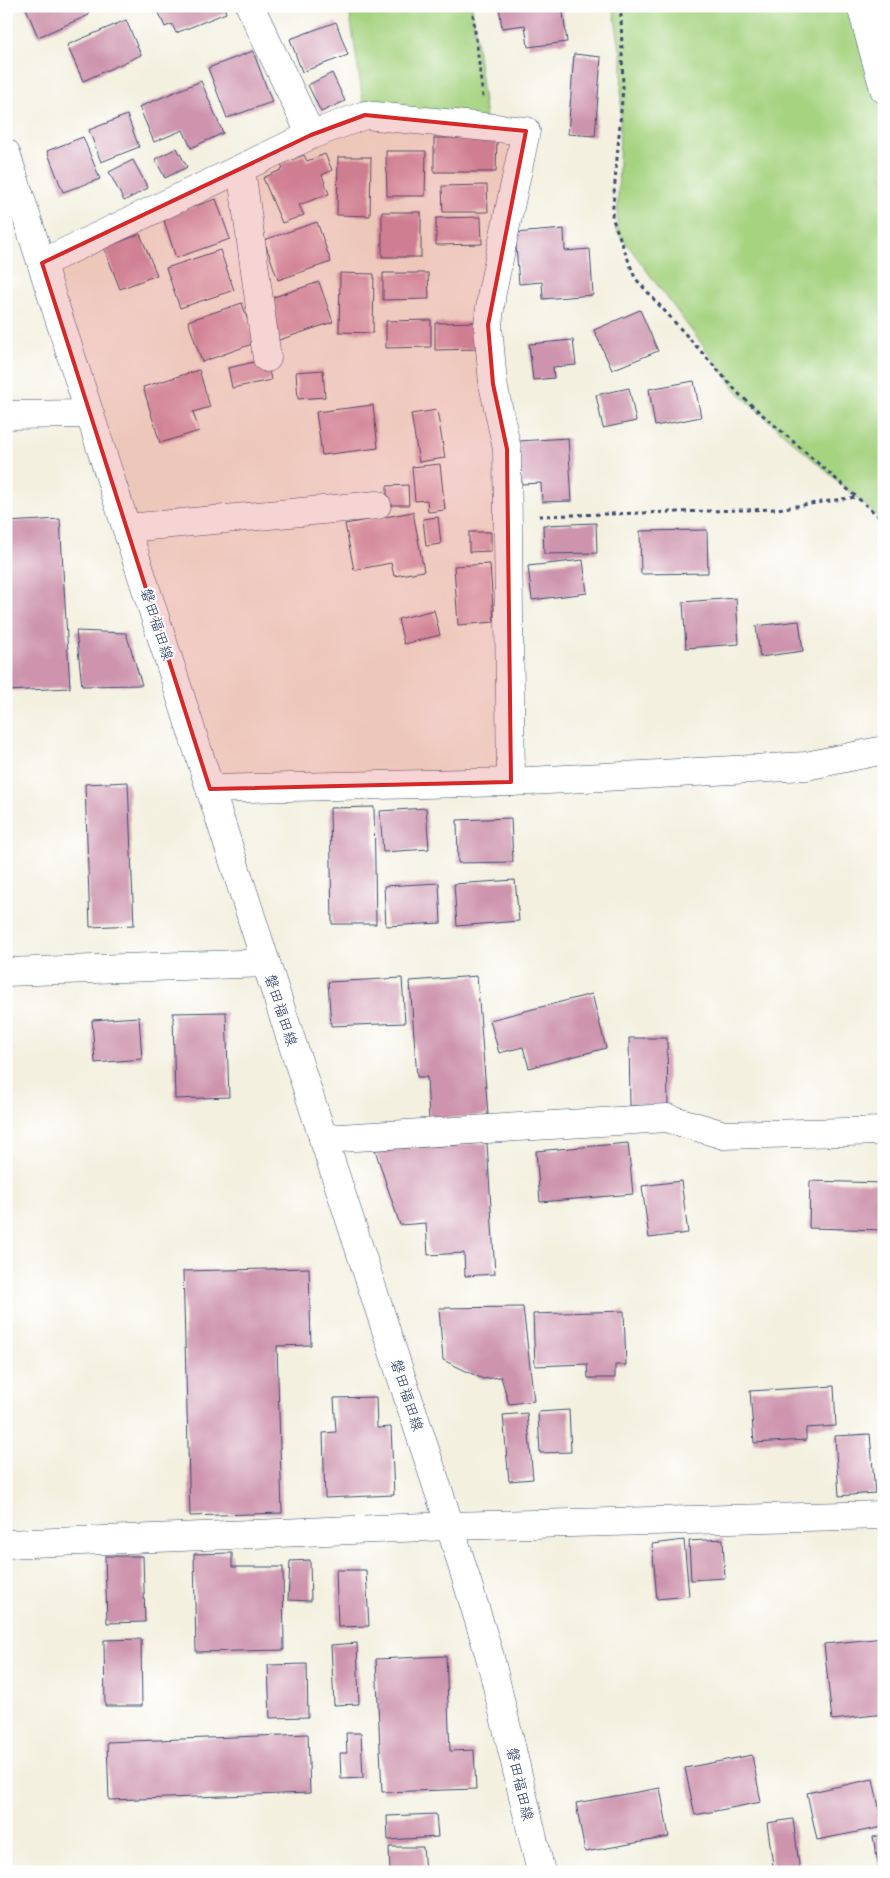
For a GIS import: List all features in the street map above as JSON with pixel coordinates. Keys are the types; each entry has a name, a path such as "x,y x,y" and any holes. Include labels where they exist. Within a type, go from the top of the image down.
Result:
{"street":[{"path":"250,6 311,135"},
{"path":"861,6 884,89"},
{"path":"42,263 311,135 365,115 526,131 492,292 488,325 493,384 507,449 511,782"},
{"name":"磐田福田線","path":"6,153 266,963 450,1526 490,1657 541,1872"},
{"path":"241,169 266,358"},
{"path":"6,415 90,414"},
{"path":"127,528 377,505"},
{"path":"210,789 511,782 806,766 884,750"},
{"path":"6,972 266,963"},
{"path":"323,1139 667,1118 724,1135 884,1131"},
{"path":"6,1544 450,1526 884,1515"}],"path":[{"path":"472,6 487,128"},
{"path":"617,6 621,15 623,88 612,217 635,278 740,395 884,521"},
{"path":"508,516 778,510 856,496"}],"highlighted area":[{"path":"365,115 526,131 488,325 493,384 507,449 511,782 210,789 42,263 311,135"}],"green space":[{"path":"381,6 472,6 487,128 365,115 350,15"},
{"path":"613,6 884,6 884,522 740,395 617,231 622,62"}],"building":[{"path":"25,6 85,6 89,15 38,37"},
{"path":"156,6 224,6 226,13 176,33 172,24 165,27"},
{"path":"499,6 562,6 567,42 528,47 525,25 502,28"},
{"path":"126,20 141,55 83,81 67,45"},
{"path":"336,22 348,55 302,72 290,39"},
{"path":"253,51 272,102 227,118 208,68"},
{"path":"574,54 601,57 595,136 568,134"},
{"path":"332,73 345,101 321,112 308,85"},
{"path":"201,81 223,133 191,148 183,130 154,142 139,107"},
{"path":"127,115 139,147 101,162 89,130"},
{"path":"83,137 100,179 63,192 47,151"},
{"path":"434,138 497,138 496,172 434,172"},
{"path":"177,148 187,167 165,178 155,159"},
{"path":"386,151 426,151 425,196 387,196"},
{"path":"325,154 332,170 322,175 329,194 299,205 304,215 282,223 263,178 283,169 281,164 304,155 307,161"},
{"path":"338,157 371,157 370,216 337,215"},
{"path":"133,160 148,188 124,201 109,172"},
{"path":"487,185 488,212 443,212 442,186"},
{"path":"216,199 230,239 176,258 163,217"},
{"path":"382,212 421,212 421,257 382,257"},
{"path":"481,217 482,244 436,245 436,218"},
{"path":"317,222 331,262 278,280 264,240"},
{"path":"564,229 565,251 590,249 593,295 543,299 542,282 519,284 515,233"},
{"path":"140,234 157,275 120,289 104,248"},
{"path":"220,250 234,290 180,308 166,268"},
{"path":"340,273 374,274 373,333 339,332"},
{"path":"383,273 428,273 429,299 383,300"},
{"path":"319,282 333,322 279,340 265,300"},
{"path":"242,303 255,343 202,362 188,321"},
{"path":"640,310 658,351 612,370 594,330"},
{"path":"431,320 431,347 386,348 386,321"},
{"path":"480,322 480,349 435,350 435,323"},
{"path":"573,340 576,365 553,367 554,378 533,380 529,344"},
{"path":"267,359 271,380 232,388 228,368"},
{"path":"199,370 210,407 193,412 199,431 160,443 143,387"},
{"path":"323,370 325,397 298,399 296,372"},
{"path":"694,381 701,417 655,426 649,389"},
{"path":"629,388 636,421 603,428 596,395"},
{"path":"373,405 378,448 322,455 316,412"},
{"path":"437,410 445,458 419,462 411,414"},
{"path":"568,438 572,501 542,502 541,483 522,484 519,441"},
{"path":"440,464 445,510 428,512 427,500 415,501 412,467"},
{"path":"408,485 409,505 387,505 387,486"},
{"path":"413,512 424,571 394,576 391,563 354,570 345,524"},
{"path":"438,517 441,544 426,546 423,519"},
{"path":"60,519 70,688 6,691 6,522"},
{"path":"596,523 597,553 544,554 543,525"},
{"path":"707,530 708,573 641,574 640,531"},
{"path":"469,532 491,532 491,551 469,552"},
{"path":"583,560 587,593 532,600 528,566"},
{"path":"490,564 494,622 458,625 454,566"},
{"path":"736,598 739,644 686,648 683,602"},
{"path":"434,610 440,635 404,644 398,619"},
{"path":"799,621 803,651 760,657 756,626"},
{"path":"76,631 126,633 142,685 82,686"},
{"path":"128,782 134,925 90,927 85,784"},
{"path":"374,807 376,924 332,924 330,808"},
{"path":"426,808 429,849 383,852 380,811"},
{"path":"511,818 513,862 458,863 457,820"},
{"path":"515,880 519,921 457,926 454,884"},
{"path":"439,883 441,923 386,926 384,886"},
{"path":"477,976 488,1115 429,1120 427,1077 417,1077 410,981"},
{"path":"402,978 405,1023 331,1026 328,982"},
{"path":"592,994 606,1048 529,1068 523,1047 499,1053 490,1020"},
{"path":"226,1012 229,1097 175,1099 173,1013"},
{"path":"139,1017 142,1059 95,1063 92,1020"},
{"path":"629,1038 667,1038 668,1106 630,1106"},
{"path":"487,1143 495,1274 465,1276 464,1253 428,1255 426,1223 400,1225 375,1150"},
{"path":"628,1143 633,1194 540,1202 536,1151"},
{"path":"681,1181 688,1233 649,1238 642,1186"},
{"path":"810,1181 884,1183 884,1230 809,1228"},
{"path":"309,1268 311,1345 277,1346 282,1513 190,1516 183,1271"},
{"path":"523,1307 534,1401 509,1404 501,1377 483,1379 443,1360 439,1308"},
{"path":"624,1311 626,1365 615,1365 615,1378 588,1378 587,1364 535,1366 533,1314"},
{"path":"834,1386 836,1426 806,1428 806,1440 754,1443 750,1391"},
{"path":"376,1397 377,1428 391,1427 394,1495 325,1498 323,1433 336,1432 334,1398"},
{"path":"569,1410 571,1452 540,1453 538,1412"},
{"path":"527,1413 533,1479 509,1481 503,1415"},
{"path":"870,1434 875,1493 839,1496 835,1436"},
{"path":"723,1539 725,1578 691,1580 689,1541"},
{"path":"684,1540 689,1596 657,1599 652,1544"},
{"path":"232,1553 232,1567 283,1567 284,1650 196,1652 194,1554"},
{"path":"105,1556 143,1556 145,1622 107,1623"},
{"path":"310,1560 311,1601 288,1600 290,1561"},
{"path":"336,1570 366,1570 369,1626 338,1627"},
{"path":"884,1638 884,1714 832,1720 824,1644"},
{"path":"141,1639 142,1706 105,1706 104,1640"},
{"path":"357,1643 359,1704 334,1705 331,1645"},
{"path":"446,1656 450,1751 474,1750 476,1789 382,1792 376,1659"},
{"path":"307,1664 308,1717 270,1718 268,1665"},
{"path":"346,1733 361,1733 363,1778 341,1779 340,1753 347,1753"},
{"path":"308,1734 310,1793 109,1800 107,1742"},
{"path":"752,1755 761,1802 695,1815 685,1768"},
{"path":"873,1779 883,1827 817,1840 807,1793"},
{"path":"660,1788 669,1837 585,1852 576,1803"},
{"path":"436,1814 438,1837 388,1840 387,1816"},
{"path":"793,1819 800,1872 774,1872 767,1823"},
{"path":"884,1835 884,1872 880,1872 873,1837"},
{"path":"389,1847 423,1847 425,1872 390,1872"}]}
